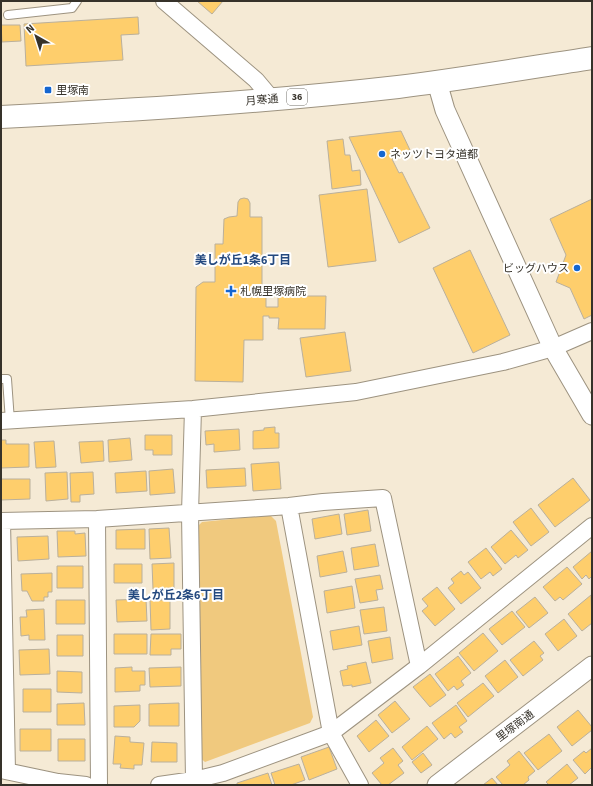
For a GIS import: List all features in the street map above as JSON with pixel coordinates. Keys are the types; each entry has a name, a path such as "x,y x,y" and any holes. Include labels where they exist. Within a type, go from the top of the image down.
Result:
{"highway":[{"name":"月寒通","path":"1,117 119,111 272,99 437,82 592,58"}],"street":[{"path":"164,1 256,80 272,99"},
{"path":"437,82 445,110 553,348 592,415"},
{"path":"6,421 193,409 356,392 503,362 553,348 592,331"},
{"path":"193,409 190,513 194,780"},
{"path":"86,785 58,782 4,770 2,521 97,519 383,498 419,666"},
{"path":"289,506 331,733 360,785"},
{"path":"97,519 99,785"},
{"path":"159,785 194,780 223,773 331,733 419,666 592,526"},
{"name":"里塚南通","path":"437,785 592,666"}],"lane":[{"path":"8,15 72,8 77,1"},
{"path":"1,379 7,379 6,421"}],"shaded area":[{"path":"270,515 276,521 313,717 310,723 205,762 199,757 195,529 202,522"}],"building":[{"path":"197,1 223,1 212,14"},
{"path":"138,17 139,34 121,35 123,60 26,66 24,24"},
{"path":"1,25 20,25 21,41 2,42"},
{"path":"401,131 410,150 392,159 399,173 402,172 430,228 399,243 349,137"},
{"path":"343,139 345,155 350,155 352,171 360,170 361,185 332,189 327,141"},
{"path":"367,189 376,261 328,267 319,195"},
{"name":"札幌里塚病院","path":"240,199 248,199 250,203 250,217 262,217 262,287 266,287 266,307 278,307 278,296 326,296 325,329 278,329 279,318 269,318 269,316 263,316 263,340 244,340 243,382 195,381 196,287 203,282 215,282 215,244 223,244 224,219 237,216 238,202"},
{"name":"ビッグハウス","path":"592,199 592,315 584,319 570,288 556,282 566,255 550,219"},
{"path":"470,250 510,335 473,353 433,268"},
{"path":"345,332 351,371 306,377 300,338"},
{"path":"275,427 275,433 279,433 279,448 253,449 253,431"},
{"path":"239,429 240,450 214,452 214,444 206,445 205,431"},
{"path":"145,435 172,435 172,455 153,455 153,450 145,450"},
{"path":"130,438 132,460 109,462 108,440"},
{"path":"1,440 6,440 6,444 29,444 29,467 1,468"},
{"path":"54,441 56,467 36,468 34,442"},
{"path":"103,441 104,461 81,463 79,442"},
{"path":"279,462 281,489 253,491 251,464"},
{"path":"245,468 246,486 207,488 206,470"},
{"path":"173,469 175,493 150,495 149,471"},
{"path":"146,471 147,491 116,493 115,473"},
{"path":"67,472 68,499 46,501 45,473"},
{"path":"93,472 94,494 80,495 80,502 71,502 70,473"},
{"path":"573,478 590,500 555,527 538,505"},
{"path":"1,479 30,479 30,499 1,500"},
{"path":"531,508 549,532 531,546 513,522"},
{"path":"368,510 371,531 347,535 344,514"},
{"path":"339,514 342,534 315,539 312,519"},
{"path":"169,528 171,558 150,559 149,529"},
{"path":"145,529 145,549 116,549 116,530"},
{"path":"511,530 528,550 518,558 516,555 505,564 491,547"},
{"path":"57,531 75,531 75,534 85,533 86,556 58,557"},
{"path":"48,536 49,559 18,561 17,537"},
{"path":"375,544 379,566 354,570 351,548"},
{"path":"486,548 502,569 493,576 490,572 481,579 468,562"},
{"path":"343,551 347,572 320,577 317,556"},
{"path":"592,551 592,576 589,579 586,575 582,579 573,567"},
{"path":"174,563 174,588 153,589 152,564"},
{"path":"114,564 142,564 142,583 114,583"},
{"path":"57,566 83,566 83,588 57,588"},
{"path":"567,567 582,584 563,600 560,597 555,601 543,587"},
{"path":"461,571 464,575 468,572 481,588 461,604 448,588 454,583 451,579"},
{"path":"52,573 52,592 48,592 48,597 44,597 44,601 32,601 27,591 22,591 21,574"},
{"path":"380,575 383,589 376,590 378,600 360,603 355,579"},
{"path":"352,586 355,608 327,613 324,591"},
{"path":"437,587 455,609 435,626 422,611 428,606 422,599"},
{"path":"591,595 592,623 582,631 568,614"},
{"path":"535,597 548,613 529,628 516,612"},
{"path":"146,599 147,621 117,622 116,600"},
{"path":"56,600 85,600 85,624 56,624"},
{"path":"150,600 170,600 170,629 151,630"},
{"path":"384,607 387,631 364,634 360,610"},
{"path":"44,609 45,640 29,640 29,635 21,636 20,617 27,617 26,610"},
{"path":"512,611 525,627 502,645 489,629"},
{"path":"564,619 577,636 558,651 545,634"},
{"path":"359,626 362,645 333,650 330,631"},
{"path":"483,633 498,651 474,671 459,653"},
{"path":"114,634 147,634 147,654 114,654"},
{"path":"151,634 181,634 181,649 171,649 171,655 150,655"},
{"path":"57,635 83,635 83,656 57,656"},
{"path":"390,637 393,659 372,663 368,641"},
{"path":"534,641 544,653 540,656 543,660 523,676 510,660"},
{"path":"49,649 50,674 20,675 19,650"},
{"path":"458,656 471,673 461,681 464,685 457,690 454,686 448,691 435,674"},
{"path":"505,660 518,677 498,693 485,676"},
{"path":"366,662 371,683 352,687 352,685 343,686 340,671 348,669 347,666"},
{"path":"132,667 132,671 145,671 145,685 140,685 140,691 115,692 115,668"},
{"path":"181,667 181,686 150,687 149,668"},
{"path":"57,671 82,672 82,693 57,692"},
{"path":"430,674 446,695 430,707 413,687"},
{"path":"483,683 494,696 468,717 457,703"},
{"path":"23,689 51,689 51,712 23,712"},
{"path":"395,701 410,719 392,733 378,715"},
{"path":"84,703 85,725 57,725 57,704"},
{"path":"179,703 179,726 149,726 149,704"},
{"path":"140,705 140,721 134,727 114,727 114,706"},
{"path":"456,705 467,721 459,727 463,732 455,738 451,733 444,739 432,723"},
{"path":"578,710 592,727 592,730 572,746 557,727"},
{"path":"376,720 389,736 369,752 357,736"},
{"path":"427,726 438,739 412,760 402,747"},
{"path":"20,729 51,729 51,751 20,751"},
{"path":"549,734 562,751 538,770 524,753"},
{"path":"115,736 130,737 130,742 144,743 142,765 134,765 134,769 120,768 121,764 113,764"},
{"path":"58,739 85,739 85,761 58,761"},
{"path":"152,742 177,743 177,762 151,762"},
{"path":"329,747 337,769 309,780 301,757"},
{"path":"393,748 403,761 398,765 404,773 388,785 382,785 372,773 384,763 380,758"},
{"path":"592,748 592,767 585,774 573,760 584,751 586,753"},
{"path":"519,751 535,771 528,777 529,780 523,785 503,785 496,777 510,765 507,761"},
{"path":"423,753 432,765 421,773 412,762"},
{"path":"299,764 305,780 291,785 275,785 271,773"},
{"path":"567,764 578,778 569,785 549,785 546,782"},
{"path":"268,773 272,785 237,785 237,783"},
{"path":"492,778 498,785 483,785"}],"place":[{"name":"里塚南","path":"48,90"},
{"name":"ネッツトヨタ道都","path":"382,154"},
{"name":"ビッグハウス","path":"577,268"},
{"name":"札幌里塚病院","path":"231,291"}],"district":[{"name":"美しが丘1条6丁目","path":"243,260"},
{"name":"美しが丘2条6丁目","path":"176,595"}]}
